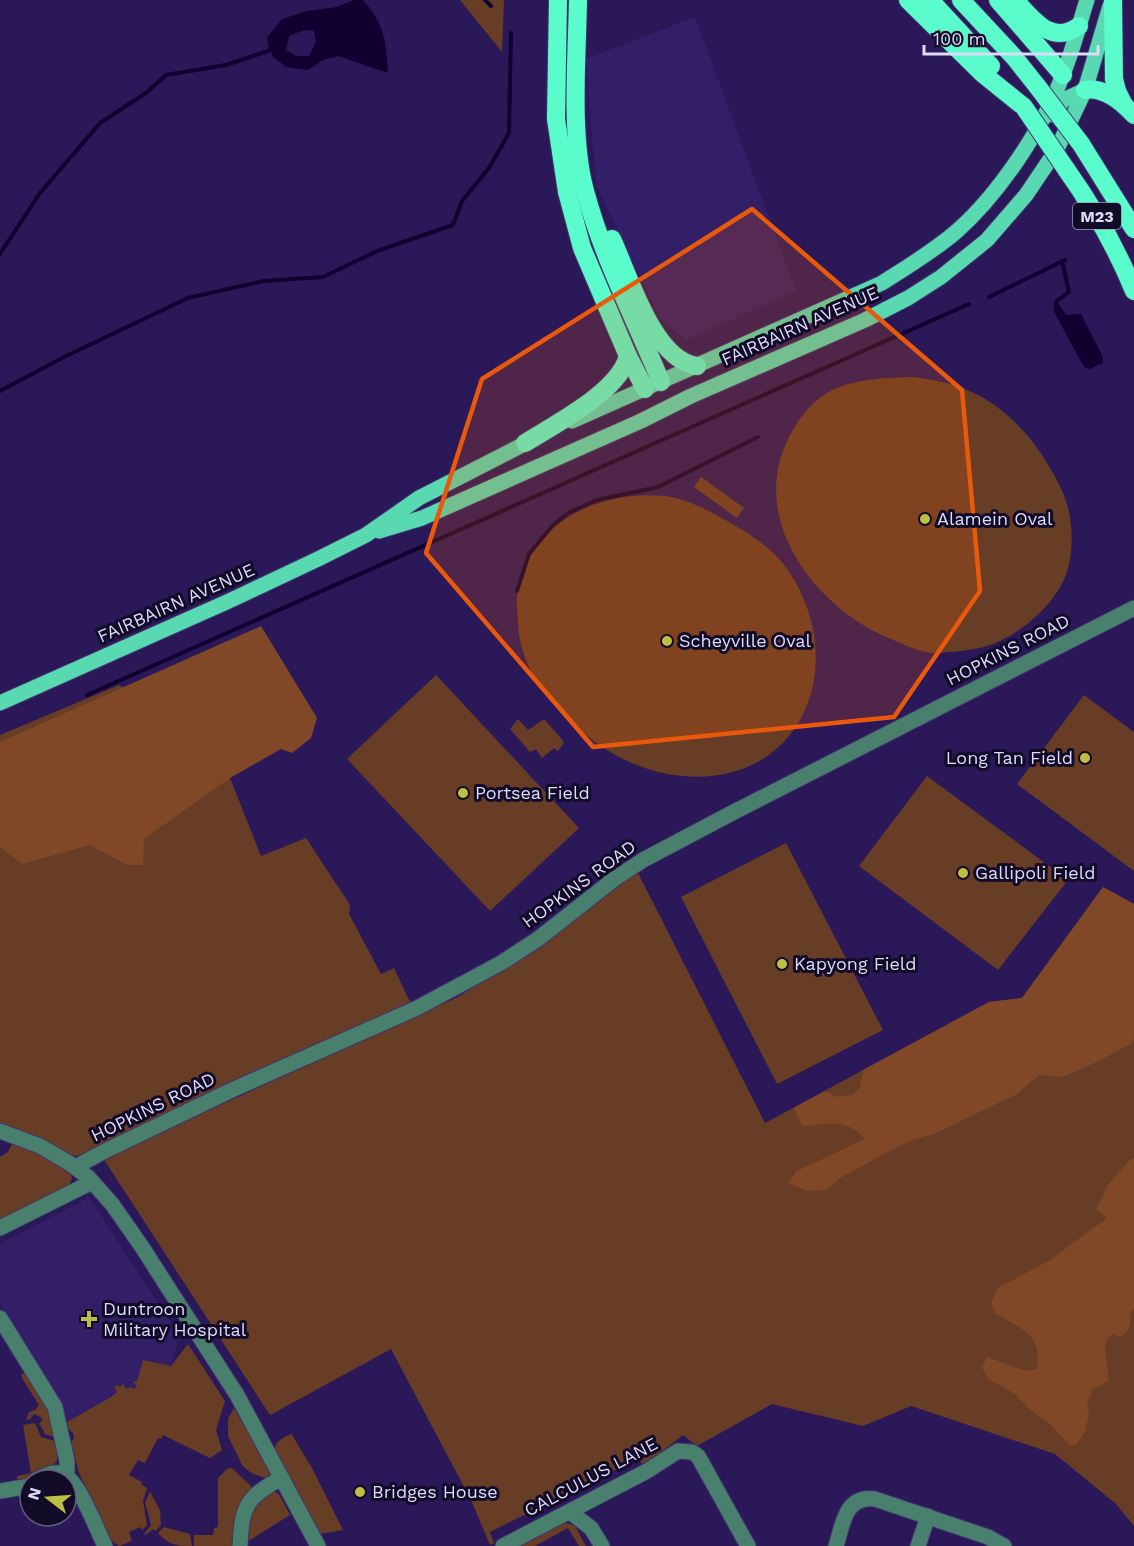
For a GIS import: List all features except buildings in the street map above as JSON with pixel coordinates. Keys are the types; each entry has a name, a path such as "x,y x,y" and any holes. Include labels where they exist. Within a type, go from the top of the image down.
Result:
{"highway":[{"path":"558,0 556,119 567,192 582,248 628,356 653,386"},
{"path":"578,0 577,115 585,190 653,386"},
{"path":"908,0 983,74 1024,107"},
{"name":"M23","path":"930,0 966,38 1024,107 1093,208 1134,291"},
{"name":"M23","path":"961,0 1014,57 1081,144 1134,230"},
{"path":"998,0 1063,75"},
{"path":"1015,0 1048,31 1063,34 1079,26"},
{"path":"1112,0 1114,79 1117,92 1129,110"},
{"path":"1080,92 1099,91 1129,110"},
{"path":"585,190 610,234 651,328 679,359 697,366"},
{"path":"525,443 598,396 622,372 628,356"}],"main road":[{"name":"FAIRBAIRN AVENUE","path":"0,703 229,602 366,534 419,498 525,443 882,283 935,248 958,230 986,202 1040,124 1063,75 1087,0"},
{"name":"FAIRBAIRN AVENUE","path":"366,534 422,518 865,320 908,298 941,277 972,253 1012,213 1051,159 1075,114 1080,92 1112,0"},
{"path":"1040,124 1065,99 1080,92 1063,75"},
{"path":"653,386 671,405"},
{"path":"653,386 656,413"}],"street":[{"name":"HOPKINS ROAD","path":"75,1167 234,1089 417,1008 501,963 538,939 613,880 643,860 1134,608"},
{"path":"0,1131 40,1146 75,1167 92,1182 123,1219 240,1400 318,1546"},
{"path":"0,1228 92,1182"},
{"path":"0,1318 56,1407 67,1461 66,1468"},
{"name":"CALCULUS LANE","path":"503,1546 647,1471 678,1451 692,1452 698,1456 748,1546"},
{"path":"240,1546 243,1516 249,1503 258,1492 282,1478"},
{"path":"0,1491 18,1487"},
{"path":"78,1492 105,1546"},
{"path":"836,1546 846,1514 854,1502 863,1497 928,1516 988,1537 1004,1546"},
{"path":"570,1512 591,1528 602,1546"},
{"path":"918,1546 928,1516"}],"highlighted area":[{"path":"752,209 962,390 980,591 894,717 593,747 426,553 482,379"}],"shaded area":[{"path":"363,0 376,17 383,34 388,73 338,56 323,60 308,70 286,67 272,56 269,38 283,21 307,13 337,9","holes":["304,30 314,31 316,41 309,56 296,56 286,50 289,36"]},
{"path":"460,0 504,0 502,52"},
{"path":"695,17 796,291 686,340 660,319 596,185 586,59"},
{"path":"1054,301 1057,301 1066,315 1081,314 1103,357 1103,363 1090,369 1084,367 1054,312"},
{"name":"Alamein Oval","path":"911,377 942,382 965,389 982,397 1002,411 1036,446 1062,490 1069,512 1072,544 1066,575 1060,587 1044,609 1023,627 987,646 950,652 926,652 902,644 863,625 837,606 814,583 796,557 783,529 777,499 778,468 789,437 805,412 821,397 836,388 857,382"},
{"path":"701,477 744,508 737,518 694,487"},
{"name":"Scheyville Oval","path":"633,496 665,496 683,500 736,526 780,560 805,602 815,639 815,676 805,710 787,739 760,761 725,774 682,776 658,772 624,760 580,730 554,704 542,689 525,658 520,640 517,602 524,570 533,552 559,523 575,513 613,499"},
{"path":"261,626 317,718 311,738 292,753 281,749 230,778 144,839 143,865 127,865 90,845 22,864 0,847 0,742"},
{"name":"Portsea Field","path":"436,675 579,828 490,911 347,759"},
{"path":"119,685 187,731 230,778 261,856 306,838 350,905 349,914 381,974 394,968 410,1002 82,1155 74,1156 32,1135 0,1123 0,735"},
{"name":"Long Tan Field","path":"1084,695 1134,732 1134,871 1017,784"},
{"path":"518,719 528,730 544,719 564,742 558,751 554,748 542,758 536,749 530,752 510,729"},
{"name":"Gallipoli Field","path":"927,776 1068,880 998,970 859,866"},
{"name":"Kapyong Field","path":"786,843 883,1030 777,1084 681,897"},
{"path":"637,871 765,1123 989,1002 1022,998 1103,887 1134,904 1134,1526 1116,1504 1055,1454 911,1406 863,1426 772,1404 697,1446 683,1435 644,1465 637,1459 490,1532 494,1543 490,1545 471,1500 391,1349 270,1415 103,1158 456,998 541,945"},
{"path":"1103,887 1134,904 1134,1037 1132,1043 1062,1077 1039,1075 1017,1094 934,1134 914,1139 880,1156 840,1178 826,1190 808,1191 788,1183 797,1171 865,1139 850,1127 843,1125 802,1126 794,1108 825,1091 837,1097 853,1095 860,1087 863,1070 989,1002 1022,998"},
{"path":"13,1142 46,1157 71,1173 72,1178 69,1185 0,1220 0,1157 8,1152"},
{"path":"1130,1159 1134,1159 1134,1309 1130,1314 1130,1325 1126,1332 1120,1337 1112,1334 1106,1340 1105,1351 1109,1381 1093,1389 1087,1403 1089,1413 1085,1432 1076,1445 1070,1445 1015,1394 989,1379 982,1368 987,1357 1026,1371 1037,1369 1038,1357 1033,1340 1021,1329 995,1313 991,1302 998,1288 1050,1260 1107,1218 1096,1210 1108,1185"},
{"name":"Duntroon Military Hospital","path":"89,1197 179,1335 171,1367 134,1381 137,1386 133,1390 126,1390 122,1386 114,1387 117,1392 111,1397 67,1422 59,1398 0,1303 0,1244"},
{"path":"188,1344 225,1401 216,1430 222,1450 210,1458 163,1435 161,1439 158,1438 145,1463 138,1460 129,1475 142,1482 141,1484 147,1488 143,1501 147,1525 142,1530 140,1527 129,1532 132,1541 119,1546 111,1540 79,1473 71,1442 74,1438 73,1433 69,1430 67,1422 111,1397 117,1392 114,1387 118,1385 120,1387 123,1384 126,1389 137,1387 133,1381 137,1381 143,1360 171,1366"},
{"path":"28,1373 48,1406 57,1438 45,1434 39,1423 42,1421 41,1417 34,1414 26,1420 29,1412 35,1410 39,1405 22,1378 21,1374"},
{"path":"234,1408 270,1472 270,1475 265,1478 251,1473 242,1465 228,1436 228,1419"},
{"path":"35,1423 41,1437 58,1442 57,1461 51,1467 30,1468 23,1425"},
{"path":"293,1433 292,1435 312,1468 343,1530 319,1534 275,1453 277,1443"},
{"path":"232,1468 252,1487 236,1512 233,1546 194,1546 194,1535 213,1535 214,1528 218,1527 218,1478 227,1469"},
{"path":"273,1491 279,1494 290,1515 245,1543 252,1506"},
{"path":"150,1492 160,1510 161,1525 156,1531 153,1529 146,1535 144,1534 151,1525 145,1502"},
{"path":"564,1522 575,1526 586,1546 579,1546 568,1528 535,1546 519,1546"},
{"path":"164,1527 190,1534 192,1546 177,1545 166,1540 158,1533"}],"waterway":[{"path":"0,254 40,193 100,123 146,93 166,75 226,65 271,50 269,38 283,21 307,13 337,9 359,0"},
{"path":"485,0 491,6"},
{"path":"0,391 64,357 188,298 264,281 323,277 377,251 453,225 462,201 489,168 509,133 511,33"},
{"path":"989,297 1065,260"},
{"path":"1057,301 1069,292 1062,261"},
{"path":"87,695 969,304"},
{"path":"517,591 529,554 553,525 568,513 597,500 658,487 758,437"}],"place":[{"name":"Alamein Oval","path":"925,519"},
{"name":"Scheyville Oval","path":"667,641"},
{"name":"Long Tan Field","path":"1085,758"},
{"name":"Portsea Field","path":"463,793"},
{"name":"Gallipoli Field","path":"963,873"},
{"name":"Kapyong Field","path":"782,964"},
{"name":"Duntroon Military Hospital","path":"89,1319"},
{"name":"Bridges House","path":"360,1492"}]}
